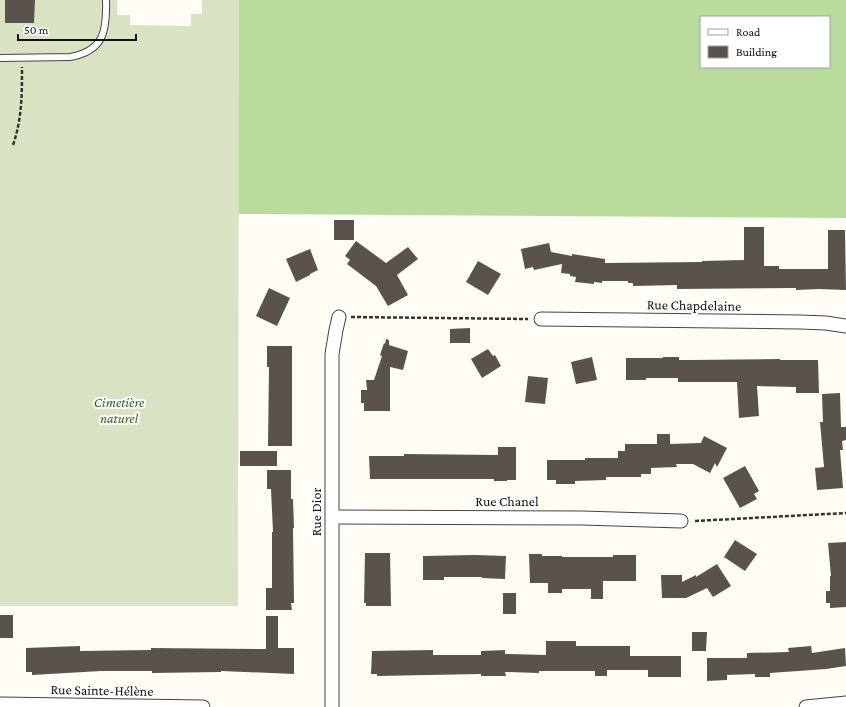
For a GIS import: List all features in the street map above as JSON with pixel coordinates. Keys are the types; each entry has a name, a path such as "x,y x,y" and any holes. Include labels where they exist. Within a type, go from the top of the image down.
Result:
{"street":[{"name":"Rue Dior","path":"332,707 332,354 339,317"},
{"name":"Rue Chapdelaine","path":"541,319 800,322 826,323 846,326"},
{"name":"Rue Chanel","path":"333,517 582,518 681,521"},
{"path":"806,707 846,703"},
{"name":"Rue Sainte-Hélène","path":"0,704 203,707"}],"lane":[{"path":"0,58 70,57 80,55 91,50 104,34 106,24 106,0"}],"path":[{"path":"13,145 21,114 23,58"},
{"path":"339,317 541,319"},
{"path":"681,521 846,513"}],"green space":[{"name":"Cimetière naturel","path":"0,0 117,0 117,15 130,15 130,25 191,26 191,14 202,14 202,0 239,0 238,606 0,606"},
{"path":"239,0 846,0 846,218 238,214 238,606 0,606 238,98"}],"building":[{"path":"5,0 35,0 34,23 5,23"},
{"path":"334,220 354,220 354,240 334,240"},
{"path":"744,227 764,227 764,266 779,266 779,269 828,269 828,230 845,230 846,290 796,290 796,288 677,289 677,285 633,286 633,283 628,283 628,281 602,281 602,283 594,282 594,284 575,282 576,277 570,276 570,274 561,273 562,264 534,270 533,267 525,269 521,249 549,243 551,252 572,256 572,254 605,259 605,263 744,260"},
{"path":"356,241 386,263 408,247 418,259 397,275 408,295 388,306 376,286 347,264 350,260 345,256"},
{"path":"310,249 318,270 296,282 286,259"},
{"path":"478,261 501,274 488,295 466,282"},
{"path":"269,288 290,298 277,326 256,316"},
{"path":"470,328 470,343 450,343 450,329"},
{"path":"386,339 389,340 389,345 408,351 403,370 390,367 390,411 364,411 364,403 361,403 361,390 367,390 366,380 374,380 382,356 380,355"},
{"path":"267,346 292,346 292,446 268,446 269,367 267,367"},
{"path":"488,349 493,356 495,355 501,366 482,378 471,359"},
{"path":"592,357 597,380 576,384 571,362"},
{"path":"679,357 679,360 818,360 819,393 796,393 796,387 757,386 759,416 739,418 737,382 678,382 678,378 646,378 646,380 626,380 626,358"},
{"path":"528,376 548,378 545,404 525,402"},
{"path":"840,393 841,427 846,427 846,440 842,441 843,450 840,450 843,488 817,490 815,468 824,467 820,422 823,422 822,394"},
{"path":"657,434 670,434 670,444 701,443 704,436 727,448 717,467 715,463 710,473 693,464 676,464 677,467 651,468 651,474 641,474 641,477 606,477 606,480 575,481 575,484 556,484 556,480 547,480 547,460 618,458 618,451 625,451 625,444 657,444"},
{"path":"498,447 516,447 516,480 370,479 369,456 404,456 404,454 498,455"},
{"path":"240,451 277,451 277,466 240,466"},
{"path":"745,466 759,491 754,494 757,499 740,508 723,478"},
{"path":"267,470 291,470 291,499 293,499 294,528 294,603 291,603 292,610 266,610 266,588 272,588 273,532 271,489 267,489"},
{"path":"735,540 757,554 745,571 724,557"},
{"path":"846,542 846,607 830,608 830,603 826,603 826,591 830,591 831,576 828,543"},
{"path":"365,553 390,553 391,606 366,606 366,603 364,603"},
{"path":"529,554 562,557 613,557 613,555 636,555 636,581 603,581 603,599 591,599 591,589 562,589 562,593 548,593 548,583 530,583"},
{"path":"423,556 506,556 505,579 482,577 444,577 444,580 423,580"},
{"path":"717,564 731,586 713,597 707,588 686,598 662,598 661,575 682,575 682,582 696,575 696,577"},
{"path":"503,593 516,593 516,614 503,614"},
{"path":"0,615 13,615 13,638 0,638"},
{"path":"266,616 278,616 278,648 294,648 294,674 221,671 152,673 152,671 101,671 32,675 32,672 26,672 26,648 80,646 80,651 151,650 151,648 266,649"},
{"path":"692,632 707,632 706,651 692,651"},
{"path":"546,641 576,641 576,646 630,646 630,656 681,656 681,677 648,677 648,670 607,670 607,676 595,676 595,671 539,671 539,673 505,672 506,676 481,676 481,674 377,676 377,674 371,674 372,651 433,650 433,655 481,655 481,651 505,650 505,654 546,655"},
{"path":"811,646 812,653 845,648 846,666 770,673 770,677 755,677 755,674 727,675 727,680 707,681 707,658 747,658 747,653 789,652 788,648"}]}
